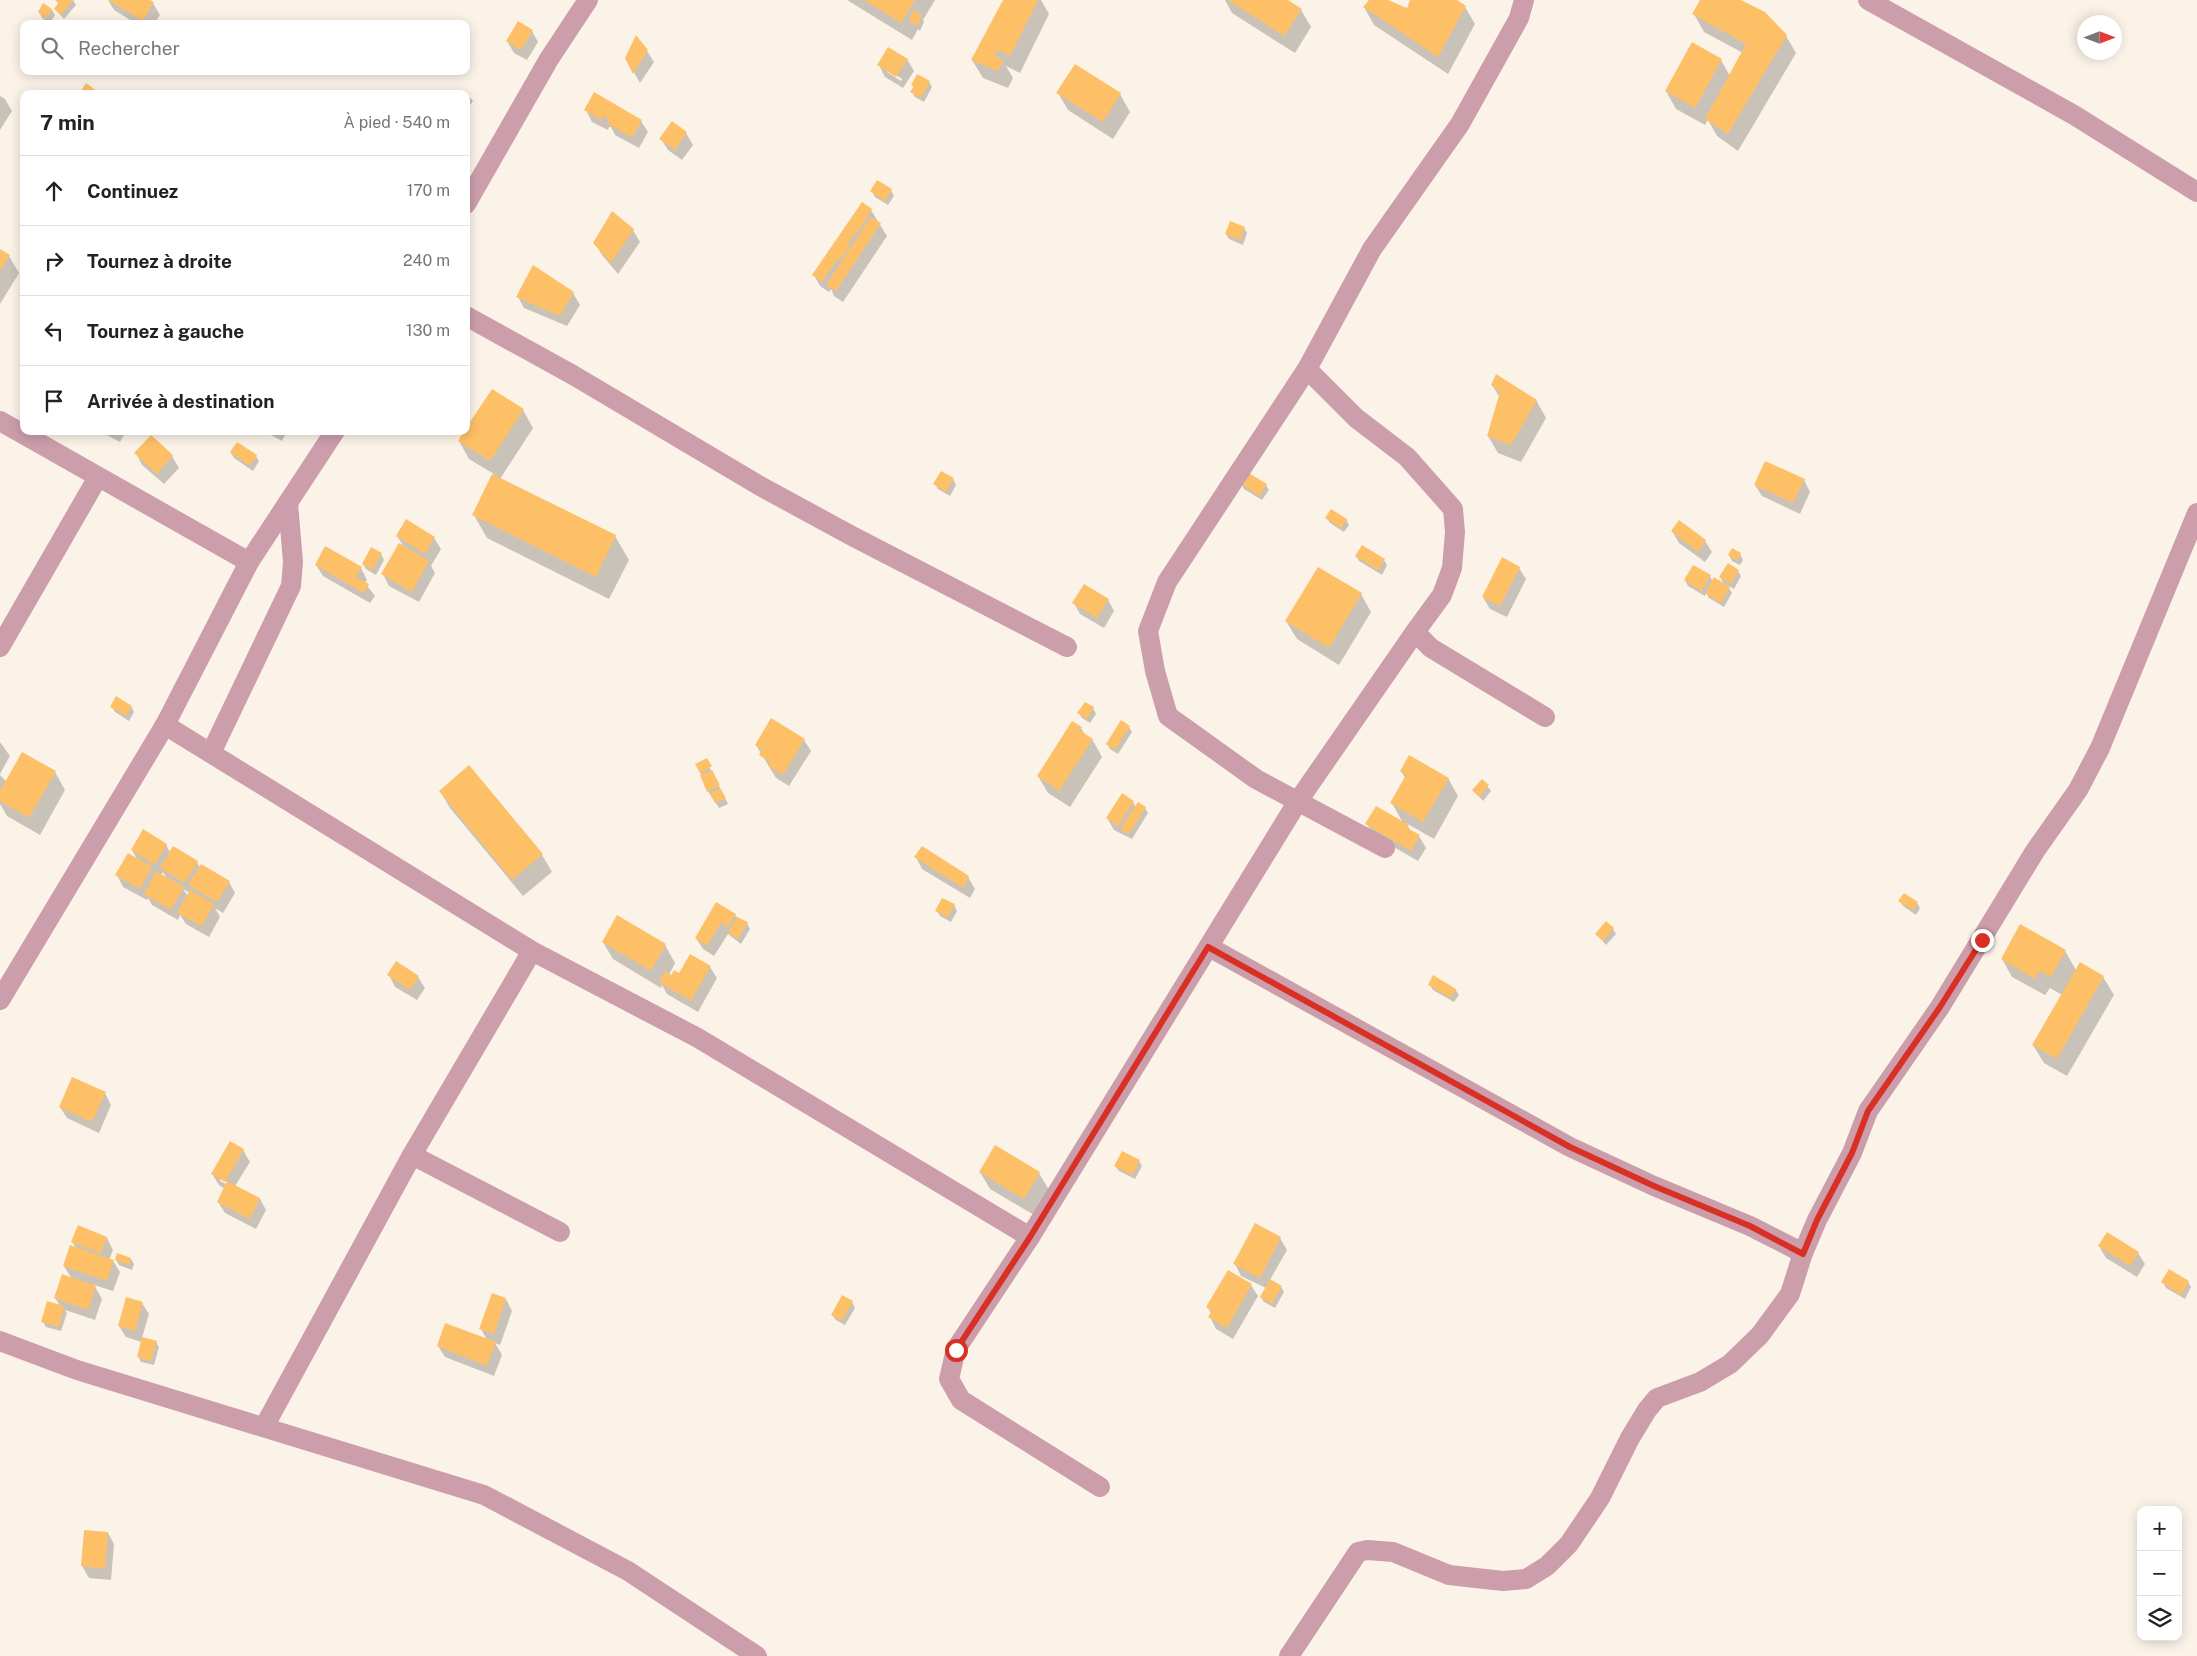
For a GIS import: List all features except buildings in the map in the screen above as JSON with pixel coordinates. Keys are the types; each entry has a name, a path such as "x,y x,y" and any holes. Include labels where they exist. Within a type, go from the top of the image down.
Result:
{"street":[{"path":"470,197 549,58 588,0"},
{"path":"1385,848 1256,778 1168,716 1155,671 1148,631 1167,582 1307,369 1372,249 1460,124 1518,18 1524,0"},
{"path":"1868,0 2074,115 2197,192"},
{"path":"470,318 564,370 760,486 852,536 1067,647"},
{"path":"1100,1487 961,1400 949,1379 956,1350 1030,1237 1298,801 1442,595 1452,568 1455,532 1453,509 1407,458 1356,418 1307,369"},
{"path":"0,421 20,432"},
{"path":"24,435 249,562"},
{"path":"0,1000 165,725 249,562 331,435"},
{"path":"0,647 8,617 98,477"},
{"path":"211,753 291,586 293,562 288,503"},
{"path":"1289,1656 1358,1552 1367,1550 1393,1552 1449,1576 1503,1581 1526,1579 1547,1566 1569,1544 1600,1498 1630,1438 1647,1410 1657,1398 1700,1382 1730,1364 1760,1336 1790,1294 1817,1220 1852,1153 1868,1111 1940,1007 2035,851 2078,790 2100,748 2197,513"},
{"path":"1415,632 1432,648 1545,717"},
{"path":"165,725 532,950 698,1038 1030,1237"},
{"path":"1208,947 1570,1147 1654,1186 1750,1226 1803,1254"},
{"path":"264,1427 412,1155 532,950"},
{"path":"412,1155 560,1232"},
{"path":"0,1340 77,1370 484,1495 628,1571 757,1656"}],"route":[{"path":"956,1350 1030,1237 1208,947 1570,1147 1654,1186 1750,1226 1803,1254 1817,1220 1852,1153 1868,1111 1940,1007 1982,940"}]}
